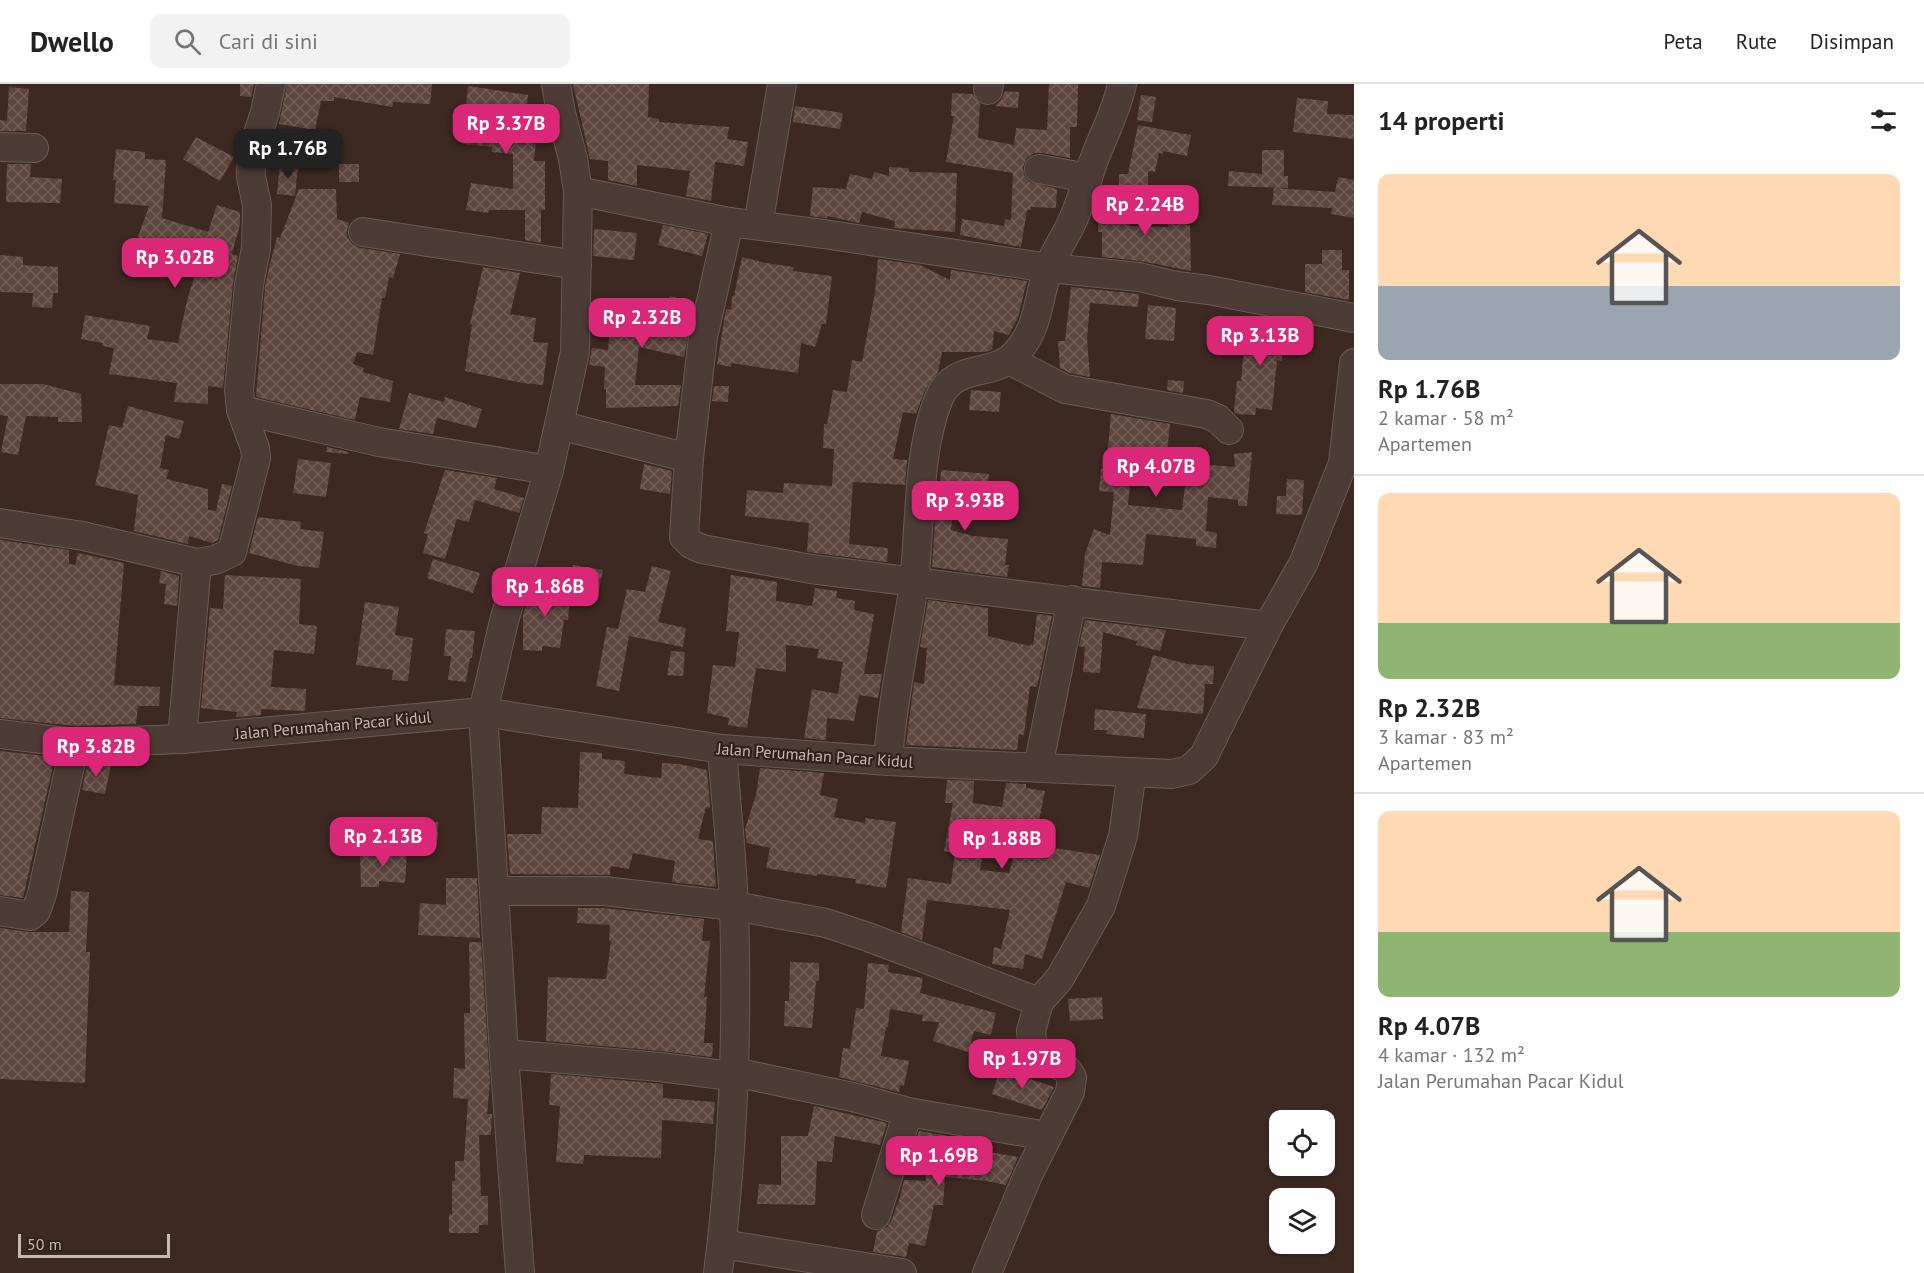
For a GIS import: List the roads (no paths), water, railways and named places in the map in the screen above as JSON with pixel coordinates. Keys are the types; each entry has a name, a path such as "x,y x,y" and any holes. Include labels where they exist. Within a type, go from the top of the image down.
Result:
{"street":[{"path":"0,523 83,536 197,563 215,560 232,552 256,458 255,448 241,410 239,390 257,227 257,205 251,169 270,84"},
{"path":"520,1273 483,712 504,621 549,470 575,352 578,191 556,84"},
{"path":"758,225 782,84"},
{"path":"888,761 891,727 914,582 930,426 939,397 949,382 966,373 997,366 1009,360 1016,355 1030,336 1040,306 1048,268 1072,222 1119,97 1121,84"},
{"path":"0,147 34,148"},
{"path":"1039,169 1088,178"},
{"path":"578,191 729,222 1048,268 1139,277 1354,318"},
{"path":"729,222 703,336 689,458 684,537 691,544 702,549 811,569 1268,626"},
{"path":"363,232 577,265"},
{"path":"1009,360 1065,389 1207,414 1218,419 1229,430"},
{"name":"Jalan Perumahan Pacar Kidul","path":"0,734 75,743 182,739 483,712 722,749 888,761 1172,774 1189,770 1204,756 1268,626 1304,562 1343,463 1354,363"},
{"path":"241,410 379,442 549,470"},
{"path":"559,425 689,458"},
{"path":"182,739 197,563"},
{"path":"1038,767 1072,600"},
{"path":"0,911 30,916 36,910 42,894 75,743"},
{"path":"718,1273 725,1216 734,1072 734,906 722,749"},
{"path":"987,1273 1028,1175 1070,1092 1072,1077 1066,1069 1038,1054 1032,1041 1031,1031 1039,1002 1060,978 1101,906 1123,836 1132,772"},
{"path":"494,891 604,891 734,906 826,923 1039,1002"},
{"path":"504,1054 660,1067 723,1075 734,1072 857,1098 908,1112 1047,1136"},
{"path":"876,1215 908,1112"},
{"path":"722,1244 902,1273"}]}
